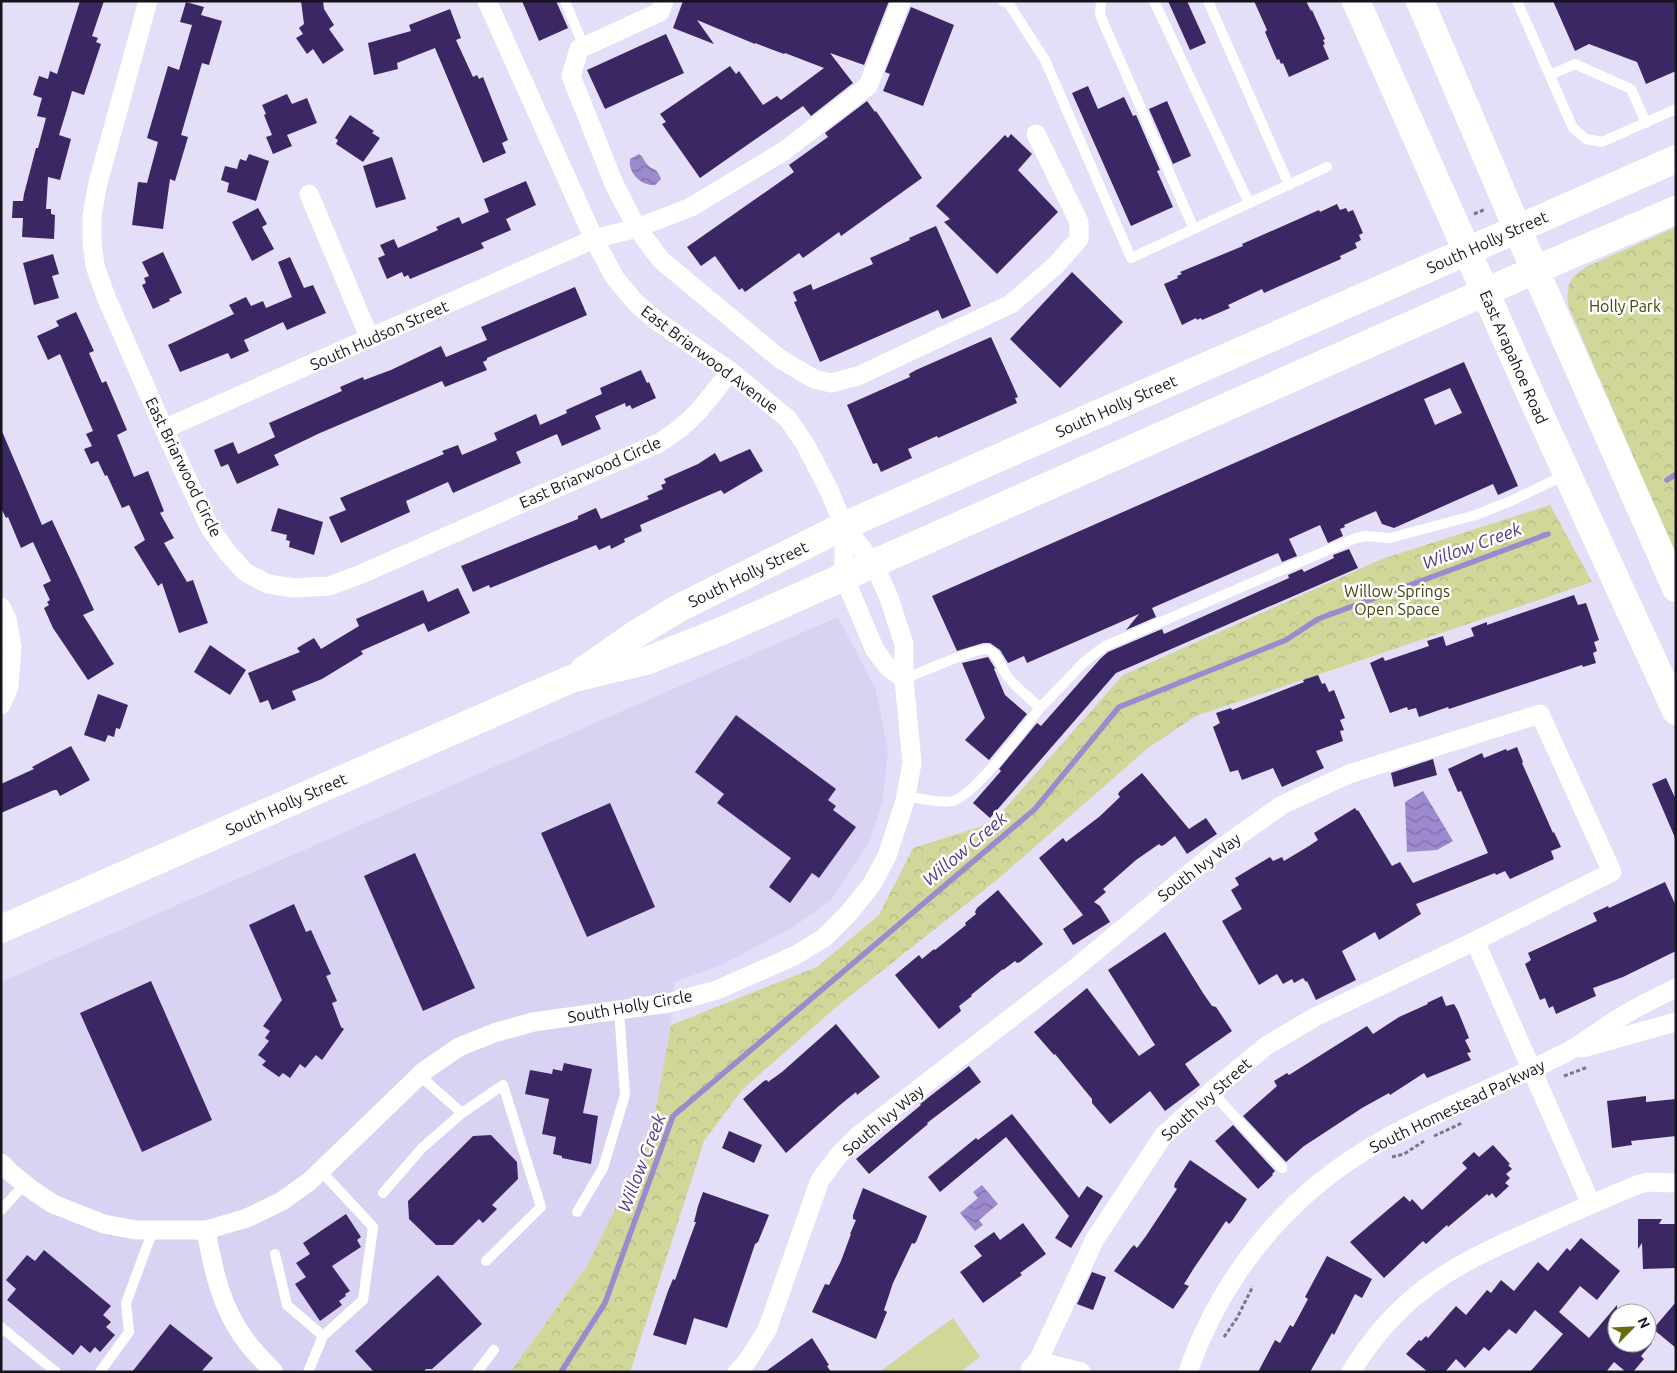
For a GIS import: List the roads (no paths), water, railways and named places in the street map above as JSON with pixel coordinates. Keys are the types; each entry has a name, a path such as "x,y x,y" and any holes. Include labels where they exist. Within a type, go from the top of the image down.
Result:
{"main road":[{"name":"East Arapahoe Road","path":"1356,1 1485,293 1676,711"},
{"path":"1420,1 1535,270 1676,588"},
{"name":"South Holly Street","path":"570,679 636,634 679,608 844,526 1676,159"},
{"name":"South Holly Street","path":"1,929 570,679 646,661 724,630 1535,270 1676,210"}],"street":[{"name":"East Briarwood Circle","path":"148,1 98,183 92,215 92,243 95,266 106,297 210,528 244,572 268,584 294,588 329,586 359,575 659,443 678,431 701,411 730,371"},
{"name":"East Briarwood Avenue","path":"487,1 594,239 615,278 636,303 657,321 730,371 788,419 810,453 828,488 844,526"},
{"path":"664,1 660,12 579,49 571,76 614,184 637,228 661,260 780,358 814,379 831,383 858,376 1011,304 1056,265 1079,239 1079,222 1036,134"},
{"name":"South Hudson Street","path":"164,429 594,239 637,228 692,207 784,151 868,86 901,1"},
{"path":"309,194 370,339"},
{"path":"844,526 844,577 875,650 888,667 904,679"},
{"name":"South Holly Circle","path":"1,1163 25,1184 54,1204 104,1224 136,1230 206,1230 247,1218 282,1200 310,1181 419,1076 459,1047 494,1033 534,1022 669,1003 717,990 796,955 825,937 848,914 872,884 887,856 906,796 912,763 904,679 904,644 889,598 874,564 844,526"},
{"path":"1,607 6,619 12,647 9,687 1,706"},
{"name":"South Ivy Way","path":"737,1372 746,1363 767,1330 820,1180 839,1155 859,1135 1074,970 1214,853 1282,806 1349,774 1540,714 1612,872 1475,941"},
{"path":"1475,941 1591,1204"},
{"name":"South Ivy Street","path":"1081,1372 1034,1368 1095,1239 1163,1136 1211,1091 1266,1046 1315,1017 1475,941"},
{"name":"South Homestead Parkway","path":"1188,1372 1206,1328 1252,1251 1312,1189 1392,1135 1566,1052 1621,1017 1676,988"},
{"name":"South Homestead Parkway","path":"1566,1052 1676,1022"},
{"path":"1351,1372 1364,1351 1382,1329 1406,1305 1427,1287 1484,1252 1591,1204 1647,1182 1676,1183"},
{"path":"206,1230 213,1269 231,1318 245,1340 274,1372"}],"lane":[{"path":"565,1 584,47"},
{"path":"1003,1 1009,4 1045,60 1131,258 1327,166"},
{"path":"1101,1 1100,15 1194,229"},
{"path":"1154,1 1249,203"},
{"path":"1208,1 1289,185"},
{"path":"1517,1 1573,128 1586,139 1602,142 1676,109"},
{"path":"1550,75 1575,64 1631,89 1646,122"},
{"path":"906,796 952,802 973,788 991,769 1040,708 1084,662 1105,646 1356,538 1364,536 1390,538 1476,515 1513,500 1567,474"},
{"path":"904,679 960,656 989,649 993,652 1006,675 1040,708"},
{"path":"577,1212 603,1168 625,1095 619,1010"},
{"path":"419,1076 462,1113"},
{"path":"383,1193 422,1148 462,1113 503,1085 541,1208 486,1260"},
{"path":"1211,1091 1282,1168"},
{"path":"308,1372 322,1336 363,1300 374,1227 321,1171"},
{"path":"1,1210 25,1184"},
{"path":"100,1372 129,1332 126,1303 153,1230"},
{"path":"275,1254 287,1306 322,1336"},
{"path":"1,1327 56,1372"},
{"path":"477,1372 494,1350"}],"water":[{"path":"639,154 659,175 661,179 655,185 640,181 633,174 630,159"},
{"path":"1423,791 1453,841 1437,850 1407,852 1405,802"},
{"path":"982,1185 998,1204 979,1220 983,1225 975,1231 960,1213 978,1198 973,1192"}],"waterway":[{"name":"Willow Creek","path":"1667,480 1676,474"},
{"name":"Willow Creek","path":"561,1372 605,1303 673,1116 1035,809 1119,707 1286,640 1318,619 1548,534"}],"park label":[{"name":"Holly Park","path":"1625,306"},
{"name":"Willow Springs Open Space","path":"1397,600"}]}
